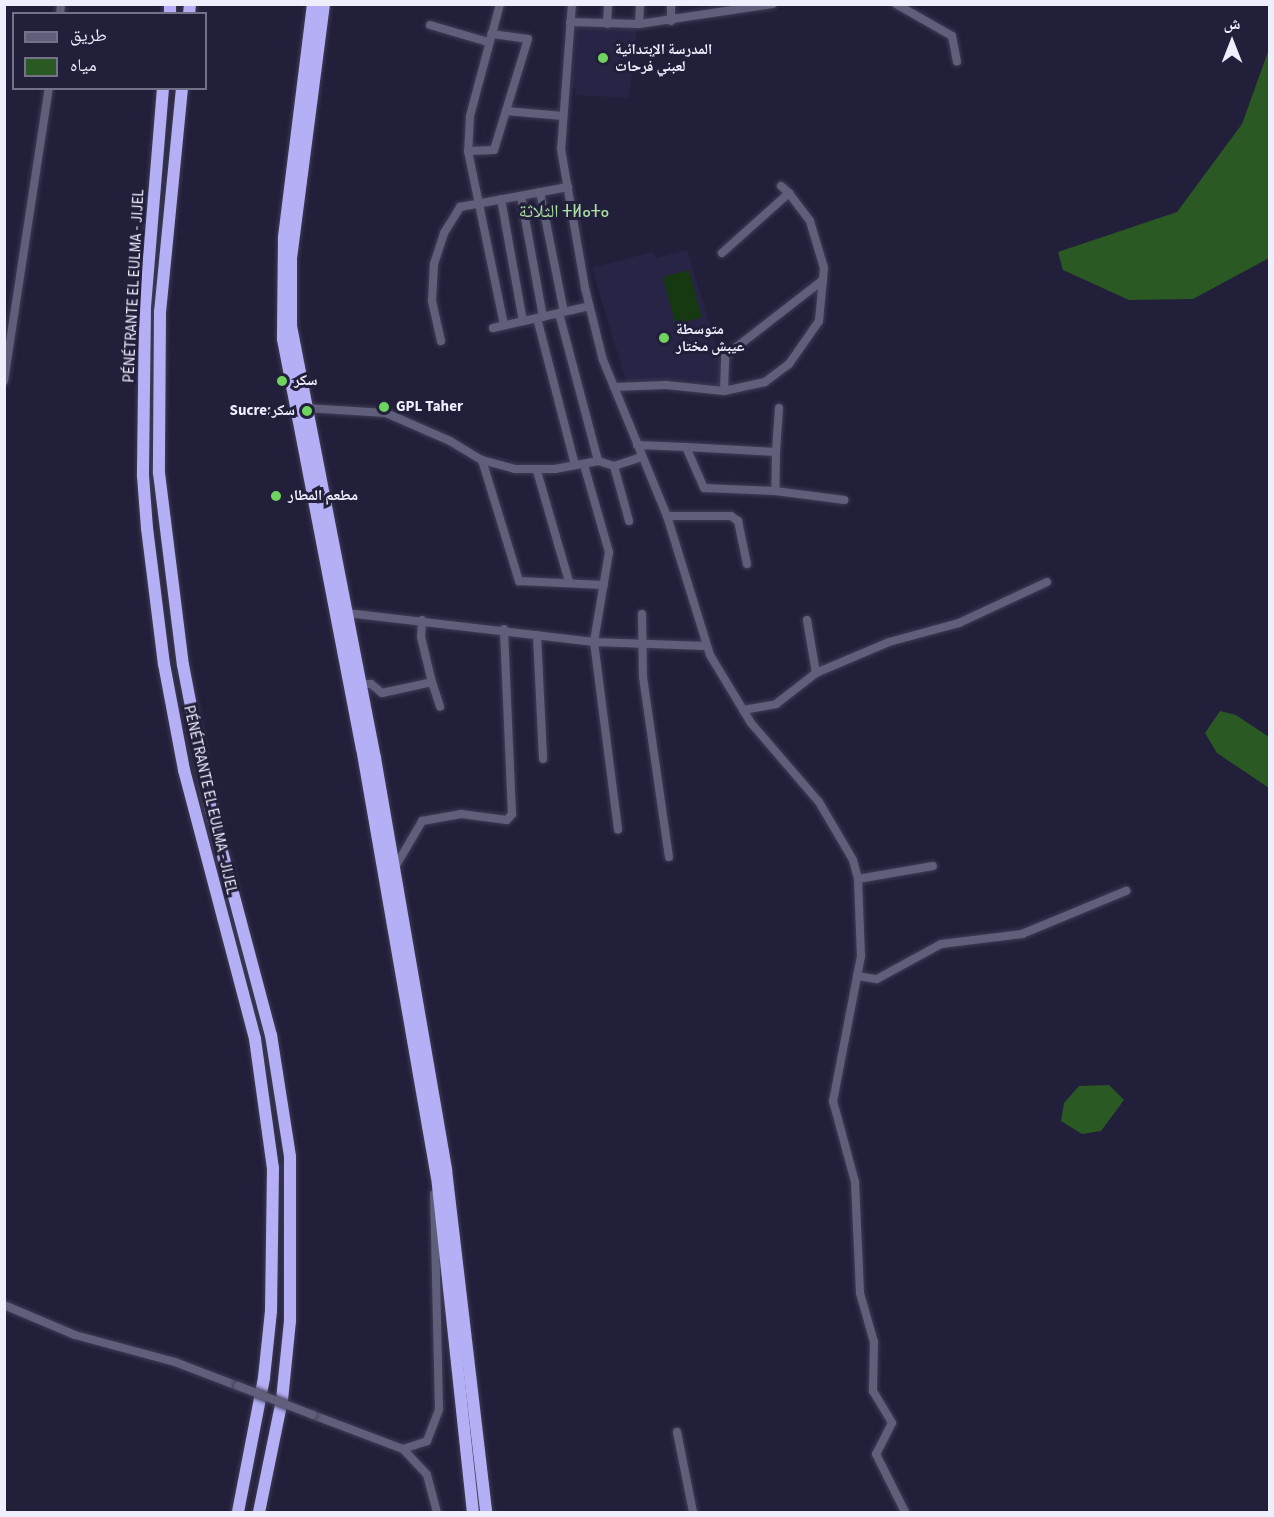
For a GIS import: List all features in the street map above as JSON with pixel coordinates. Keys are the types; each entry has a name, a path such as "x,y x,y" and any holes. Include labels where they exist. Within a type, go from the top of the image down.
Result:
{"highway":[{"path":"313,4 284,238 283,339 360,737 437,1176 473,1512"},
{"path":"324,4 291,258 291,326 305,408 361,684 460,1261 486,1512"},
{"name":"PÉNÉTRANTE EL EULMA - JIJEL","path":"163,90 145,307 143,465 147,528 164,664 184,770 255,1039 273,1168 266,1367 238,1512"},
{"name":"PÉNÉTRANTE EL EULMA - JIJEL","path":"182,90 160,311 159,473 187,687 211,810 271,1035 290,1157 294,1228 290,1321 282,1400 259,1512"}],"street":[{"path":"500,4 489,38 470,116 468,151 504,326"},
{"path":"572,4 561,149 590,306 614,387 667,516 706,646 743,710 819,802 853,860 858,879 862,938 833,1101 855,1182 860,1293 874,1342 873,1391 892,1424 875,1451 905,1512"},
{"path":"607,24 608,4"},
{"path":"639,24 640,4"},
{"path":"671,4 671,21"},
{"path":"706,4 706,16"},
{"path":"570,22 639,24 706,16 773,4"},
{"path":"896,4 952,36 957,62"},
{"path":"430,25 489,38 528,39 494,150 468,151"},
{"path":"4,381 49,90"},
{"path":"506,111 563,116"},
{"path":"614,387 666,385 724,391 765,382 789,364 819,321 824,268 810,221 781,186"},
{"path":"441,340 432,301 434,264 444,233 460,207 568,187"},
{"path":"540,192 561,313 598,461"},
{"path":"722,253 789,193"},
{"path":"521,196 540,317 580,465 609,552 594,642 618,829"},
{"path":"501,199 523,321"},
{"path":"724,391 725,356 823,280"},
{"path":"493,328 590,306"},
{"path":"305,408 386,413 482,460 537,471 598,461 614,466 641,457"},
{"path":"775,491 779,408"},
{"path":"637,445 776,452"},
{"path":"686,447 704,488 775,491 844,500"},
{"path":"482,460 519,581 604,585"},
{"path":"614,466 629,521"},
{"path":"537,471 569,582"},
{"path":"667,516 731,516 738,521 747,564"},
{"path":"743,710 776,704 816,673 889,642 959,623 1047,582"},
{"path":"347,613 504,628 537,635 594,642 640,646 706,646"},
{"path":"642,614 640,646 669,857"},
{"path":"422,620 421,637 440,707"},
{"path":"807,620 816,673"},
{"path":"394,869 422,821 461,814 507,820 512,814 504,628"},
{"path":"537,635 543,759"},
{"path":"361,684 371,684 382,693 432,682"},
{"path":"858,879 933,866"},
{"path":"857,976 877,979 941,944 1022,934 1125,891"},
{"path":"403,1449 427,1441 439,1409 434,1227 437,1176"},
{"path":"4,1305 75,1335 175,1362 403,1449 427,1475 436,1512"},
{"path":"677,1432 693,1512"}],"shaded area":[{"name":"المدرسة الإبتدائية لعبني فرحات","path":"577,28 637,29 629,98 575,95 576,88 571,87"},
{"name":"متوسطة عيبش مختار","path":"687,250 722,365 721,385 695,386 692,380 626,381 592,268 652,252 657,258"},
{"path":"689,270 702,317 676,324 663,277"}],"water":[{"path":"1269,49 1269,258 1193,299 1129,300 1063,270 1058,252 1177,212 1242,124"},
{"path":"1220,711 1236,715 1269,737 1269,788 1217,753 1205,733"},
{"path":"1109,1085 1124,1100 1101,1131 1082,1134 1061,1121 1064,1103 1079,1086"}],"place":[{"name":"المدرسة الإبتدائية لعبني فرحات","path":"603,58"},
{"name":"متوسطة عيبش مختار","path":"664,338"},
{"name":"سكر","path":"282,381"},
{"name":"GPL Taher","path":"384,407"},
{"name":"Sucre;سكر","path":"307,411"},
{"name":"مطعم المطار","path":"276,496"}],"district":[{"name":"الثلاثة ⵜⵍⴰⵜⴰ","path":"564,212"}]}
